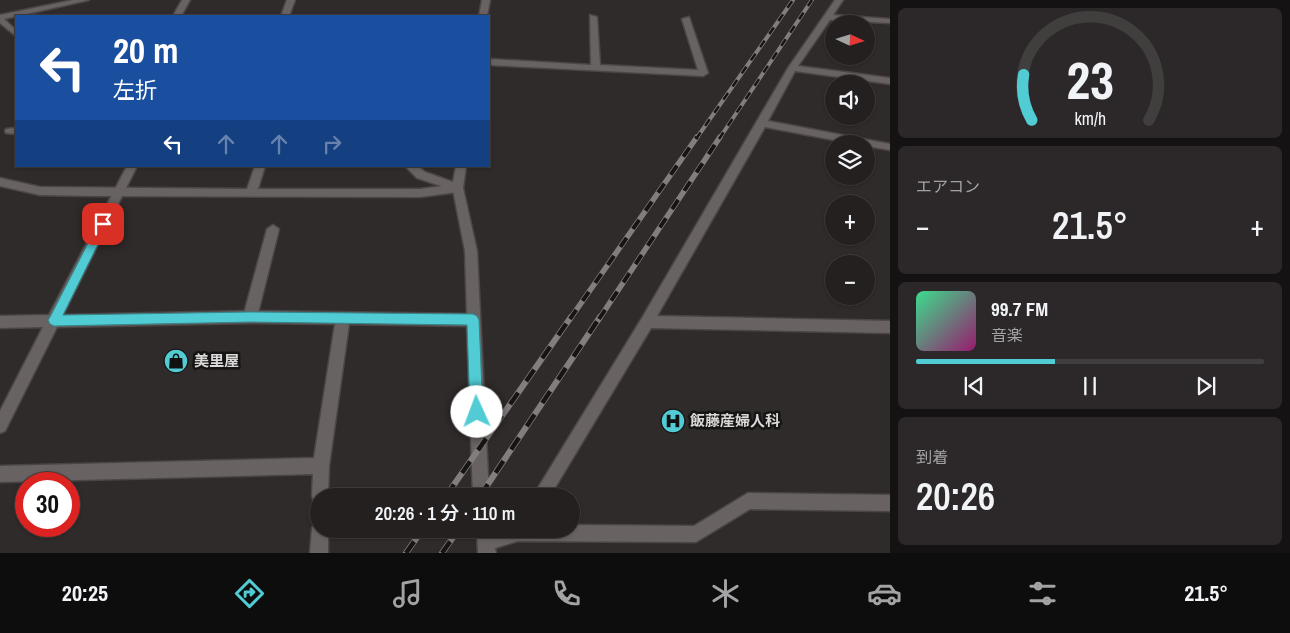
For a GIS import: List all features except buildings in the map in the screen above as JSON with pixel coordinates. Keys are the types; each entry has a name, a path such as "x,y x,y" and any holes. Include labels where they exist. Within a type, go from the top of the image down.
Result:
{"street":[{"path":"0,18 85,0"},
{"path":"178,15 186,0"},
{"path":"285,15 291,0"},
{"path":"484,15 486,0"},
{"path":"828,15 839,0"},
{"path":"593,17 596,68"},
{"path":"0,18 15,33"},
{"path":"490,62 703,73 686,19"},
{"path":"546,488 647,322 792,68 825,20"},
{"path":"875,20 890,21"},
{"path":"792,68 890,82"},
{"path":"762,123 890,146"},
{"path":"0,426 132,167"},
{"path":"252,192 260,167"},
{"path":"411,167 421,175 458,188"},
{"path":"462,167 458,188 471,251 482,488"},
{"path":"0,182 40,191 420,193 458,188"},
{"path":"250,317 273,229"},
{"path":"0,322 250,317 473,320"},
{"path":"320,488 320,466 343,318"},
{"path":"647,322 890,327"},
{"path":"0,474 320,466"},
{"path":"580,532 696,534 748,501 890,502"},
{"path":"319,553 320,538"}],"railway":[{"path":"696,139 793,0"},
{"path":"719,139 812,0"},
{"path":"570,319 697,137"},
{"path":"599,319 720,137"},
{"path":"452,488 571,317"},
{"path":"485,488 600,317"},
{"path":"406,553 417,538"},
{"path":"442,553 453,538"}],"place":[{"name":"美里屋","path":"176,361"},
{"name":"飯藤産婦人科","path":"673,421"}],"route":[{"path":"103,224 54,320 250,317 473,320 477,412"}]}
